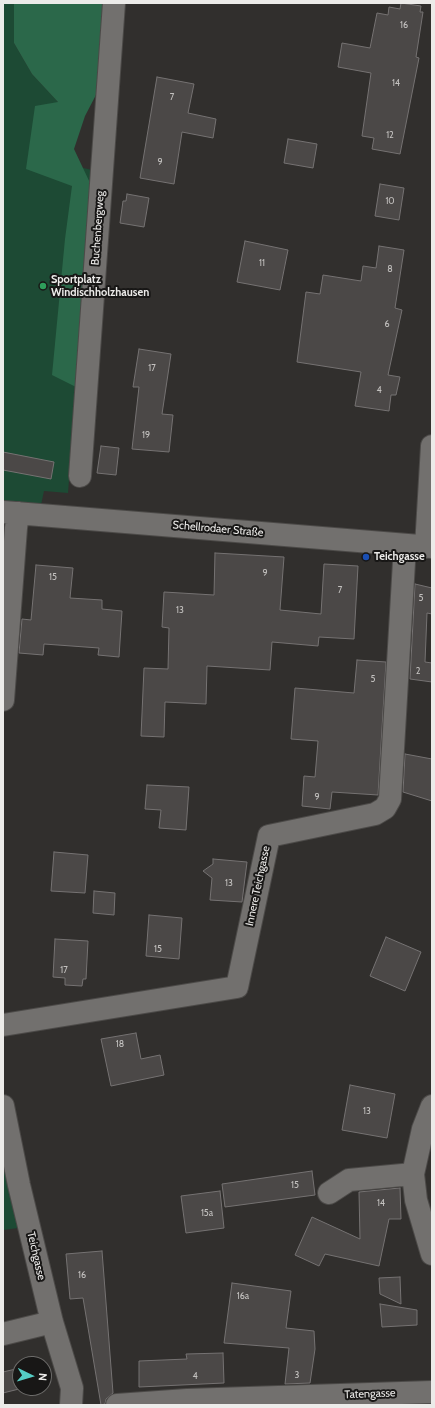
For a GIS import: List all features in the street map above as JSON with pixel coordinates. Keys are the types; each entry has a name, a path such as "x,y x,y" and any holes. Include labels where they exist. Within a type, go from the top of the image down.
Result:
{"street":[{"name":"Buchenbergweg","path":"80,476 114,3"},
{"path":"421,546 432,446"},
{"path":"3,700 4,666 16,528 11,512"},
{"name":"Schellrodaer Straße","path":"11,512 421,546"},
{"name":"Innere Teichgasse","path":"3,1025 237,988 269,836 375,814 385,808 390,799 421,546"},
{"name":"Teichgasse","path":"3,1106 19,1184 52,1322 72,1388 71,1405"},
{"path":"432,1106 423,1129 413,1174 416,1200 432,1254"},
{"path":"329,1193 349,1180 413,1174"},
{"path":"3,1334 52,1322"},
{"name":"Tatengasse","path":"117,1405 187,1400 432,1392"}],"green space":[{"name":"Sportplatz Windischholzhausen","path":"3,3 14,3 14,43 32,74 58,102 28,155 92,170 68,493 44,491 41,505 3,502"},
{"path":"14,3 104,3 97,93 85,116 74,149 91,185 76,387 52,375 65,239 72,186 26,169 35,106 58,102 32,74 14,43"},
{"path":"3,1166 18,1228 3,1230"}],"building":[{"path":"401,3 421,6 420,12 423,12 416,57 419,58 400,154 372,149 374,138 362,136 371,73 338,67 342,43 370,48 377,13 388,15 389,7 400,9"},
{"path":"157,77 194,84 188,113 216,119 213,138 182,132 174,184 140,178"},
{"path":"288,139 317,144 313,168 284,163"},
{"path":"380,184 404,188 399,220 375,216"},
{"path":"127,194 149,198 144,227 120,223 123,201 126,201"},
{"path":"245,241 288,250 280,290 237,282"},
{"path":"379,246 404,250 395,308 402,310 388,375 400,377 396,395 391,395 389,411 355,406 361,372 297,362 306,292 320,294 323,275 361,281 363,266 376,268"},
{"path":"139,349 171,354 162,414 173,415 169,452 132,449 139,387 133,387"},
{"path":"101,446 119,448 116,475 97,473"},
{"path":"3,452 54,462 51,479 3,470"},
{"path":"215,553 284,557 280,610 321,614 324,564 358,566 354,639 319,637 318,646 272,642 270,670 207,666 206,704 165,702 164,737 141,736 144,668 168,669 169,628 162,627 164,592 214,595"},
{"path":"36,565 73,568 70,598 102,600 102,609 122,611 119,657 98,655 99,648 44,644 43,655 19,653 22,619 31,620"},
{"path":"415,584 432,588 432,614 427,613 425,662 432,663 432,682 410,679"},
{"path":"357,660 386,662 378,795 332,792 330,809 302,806 304,776 315,777 318,741 291,739 295,688 354,693"},
{"path":"405,754 432,759 432,801 403,792"},
{"path":"147,785 189,787 186,830 159,828 161,810 145,809"},
{"path":"54,852 88,855 85,893 51,891"},
{"path":"213,859 247,862 242,902 210,900 212,878 203,871 213,864"},
{"path":"94,891 115,893 114,915 93,913"},
{"path":"149,915 182,918 179,959 146,956"},
{"path":"386,937 421,952 405,991 370,976"},
{"path":"55,939 88,941 86,979 83,979 82,986 65,985 65,978 53,977"},
{"path":"136,1033 141,1059 160,1055 164,1075 111,1086 101,1039"},
{"path":"350,1085 395,1094 387,1138 342,1130"},
{"path":"312,1171 315,1195 225,1207 222,1184"},
{"path":"400,1188 401,1219 389,1219 379,1266 325,1254 319,1266 295,1255 312,1217 360,1239 359,1192"},
{"path":"220,1191 224,1228 186,1233 181,1196"},
{"path":"102,1251 113,1393 106,1399 105,1404 101,1405 83,1298 70,1299 66,1254"},
{"path":"400,1277 401,1304 380,1294 379,1278"},
{"path":"232,1283 291,1291 286,1328 314,1331 315,1349 310,1383 285,1384 289,1348 224,1343"},
{"path":"380,1304 417,1310 417,1325 382,1327"},
{"path":"223,1353 224,1383 139,1387 139,1361 187,1359 186,1354"},
{"path":"12,1370 12,1391 3,1393 3,1372"}],"place":[{"name":"Sportplatz Windischholzhausen","path":"43,286"},
{"name":"Teichgasse","path":"366,557"}]}
